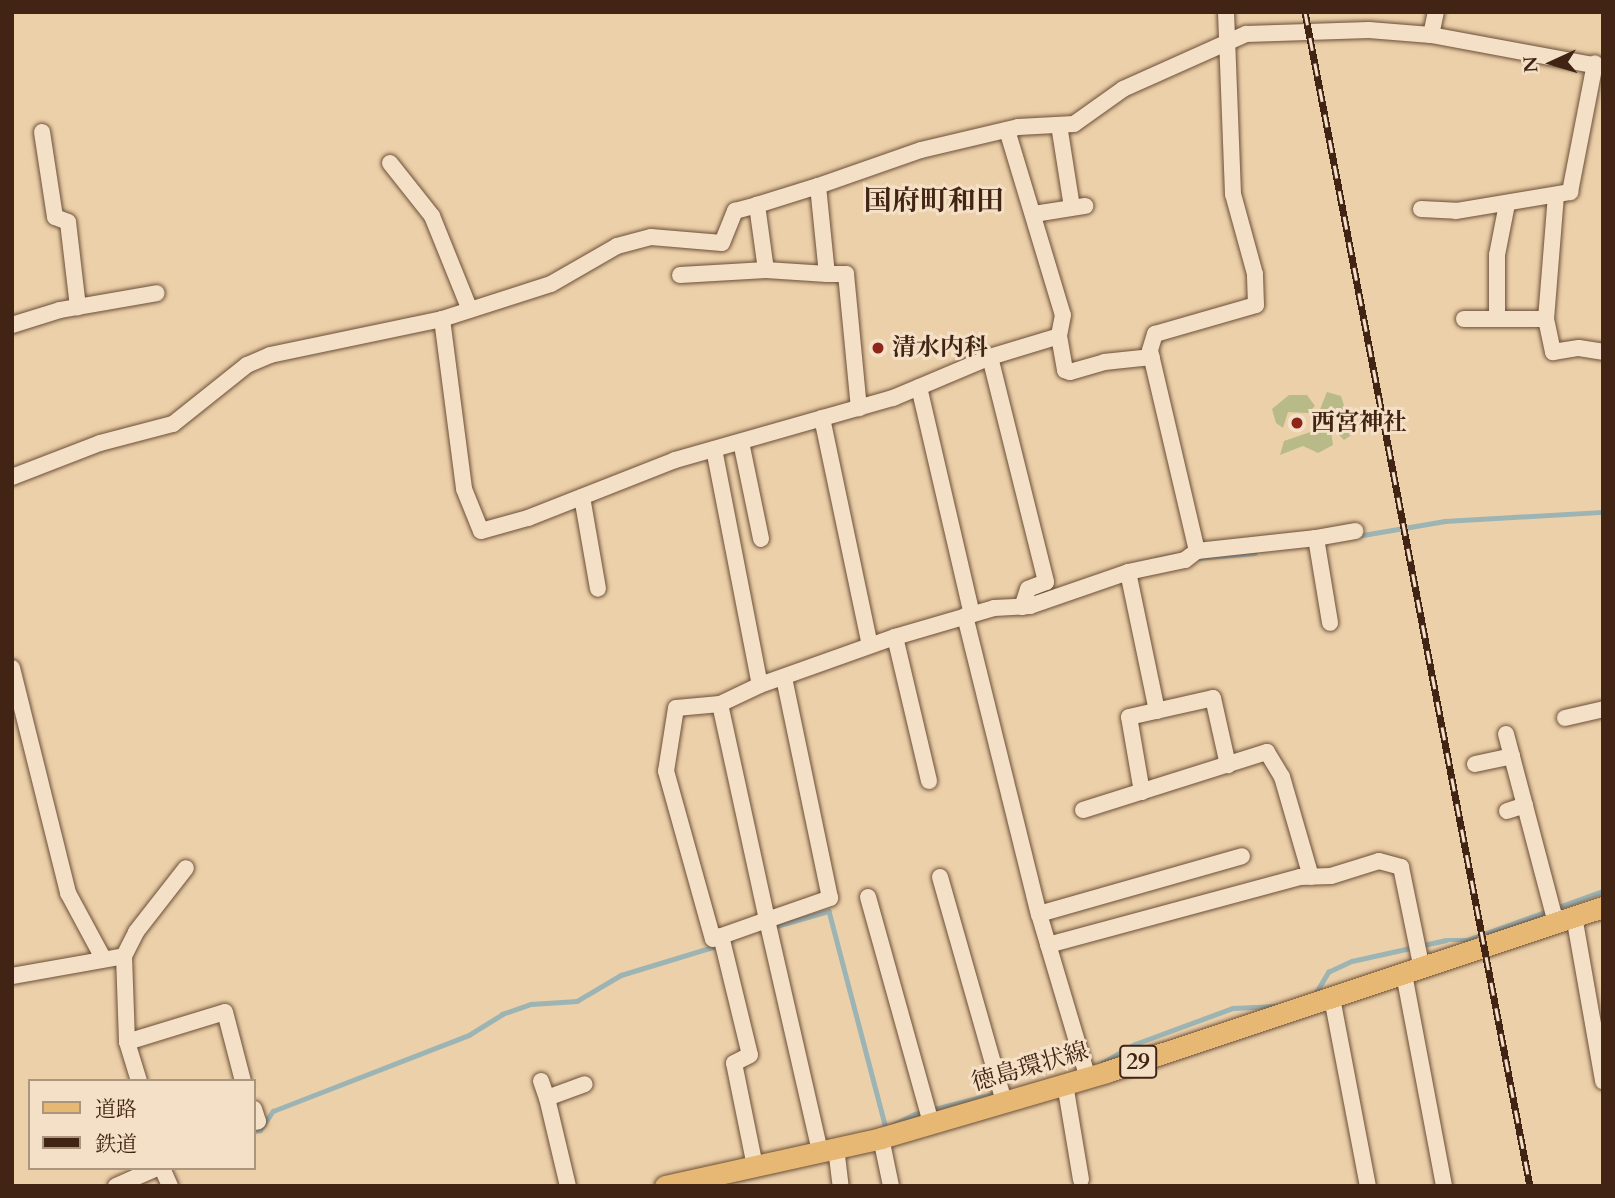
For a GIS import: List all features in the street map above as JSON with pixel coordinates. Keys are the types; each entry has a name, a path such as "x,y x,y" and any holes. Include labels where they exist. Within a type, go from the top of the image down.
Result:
{"main road":[{"name":"徳島環状線","path":"665,1186 881,1138 929,1114 1002,1095 1065,1084 1086,1072 1332,998 1416,958 1559,914 1603,907"}],"street":[{"path":"1193,554 1152,357 1155,334 1256,305 1255,274 1233,194 1226,12"},
{"path":"1431,34 1436,12"},
{"path":"12,477 100,443 173,424 247,365 270,355 442,319 551,284 617,246 650,237 722,243 735,211 818,186 869,165 1007,130 1074,124 1123,89 1246,34 1308,31 1431,34 1599,65 1570,192 1456,211 1420,209"},
{"path":"1034,214 1079,207 1059,125"},
{"path":"1007,130 1063,315 1059,335 1065,370 1070,372 1104,362 1152,357"},
{"path":"42,132 55,217 68,222 78,307"},
{"path":"390,163 432,216 470,310"},
{"path":"818,186 827,274"},
{"path":"1556,195 1546,319 1553,352 1578,348 1603,352"},
{"path":"1496,319 1497,256 1507,204"},
{"path":"757,205 766,270"},
{"path":"680,275 766,270 846,274 859,408"},
{"path":"12,325 78,307 157,293"},
{"path":"442,319 464,489 481,531 715,449 859,408 919,387 990,356 1059,335"},
{"path":"1464,319 1546,319"},
{"path":"990,356 1046,582 1028,589 1022,607"},
{"path":"919,387 1039,914 1086,1072"},
{"path":"822,418 870,645"},
{"path":"741,442 761,539"},
{"path":"715,449 760,685"},
{"path":"579,582 597,583 582,497"},
{"path":"784,678 830,898 768,925 722,941 713,939 666,771 676,708 720,704 760,685 895,637 969,615 1022,607 1193,554 1316,543 1355,531"},
{"path":"1316,543 1330,623"},
{"path":"1128,572 1157,711"},
{"path":"895,637 929,781"},
{"path":"12,668 68,893 103,958"},
{"path":"1142,792 1129,717 1213,698 1228,765"},
{"path":"720,704 768,925 828,1149 841,1186"},
{"path":"1565,718 1603,709"},
{"path":"1506,734 1525,805 1531,853 1559,914 1603,1081"},
{"path":"1083,810 1267,752 1282,778 1311,877"},
{"path":"1475,764 1512,755"},
{"path":"1507,811 1525,805"},
{"path":"1039,914 1242,856"},
{"path":"1048,945 1311,877 1331,876 1378,861 1401,867 1416,958 1444,1186"},
{"path":"138,1079 127,1042 124,956 136,932 186,868"},
{"path":"940,877 1002,1095"},
{"path":"868,897 929,1114"},
{"path":"722,941 750,1055 734,1063 755,1166"},
{"path":"12,976 124,956"},
{"path":"1332,998 1368,1186"},
{"path":"127,1042 225,1012 242,1079"},
{"path":"541,1081 568,1186"},
{"path":"547,1098 585,1084"},
{"path":"1065,1084 1081,1180"},
{"path":"881,1138 891,1186"},
{"path":"116,1186 155,1170"},
{"path":"161,1170 170,1186"}],"green space":[{"path":"1327,392 1341,396 1353,434 1344,440 1338,434 1342,421 1323,417 1319,412"},
{"path":"1289,395 1307,395 1315,406 1308,413 1288,412 1283,428 1276,423 1272,409"},
{"path":"1325,427 1331,430 1333,445 1318,453 1303,446 1280,455 1284,441"}],"waterway":[{"path":"1357,536 1445,521 1603,512"},
{"path":"1197,558 1255,553"},
{"path":"1156,559 1175,555"},
{"path":"1315,994 1328,972 1352,961 1446,940 1467,940 1603,891"},
{"path":"773,927 829,911 886,1128 915,1114 996,1093"},
{"path":"256,1131 260,1130 273,1111 469,1035 502,1014 531,1004 577,1001 621,975 719,945"},
{"path":"1102,1063 1135,1044 1233,1008 1277,1006"}],"railway":[{"path":"1305,12 1530,1186"}],"place":[{"name":"清水内科","path":"878,348"},
{"name":"西宮神社","path":"1297,423"}],"district":[{"name":"国府町和田","path":"934,201"}]}
